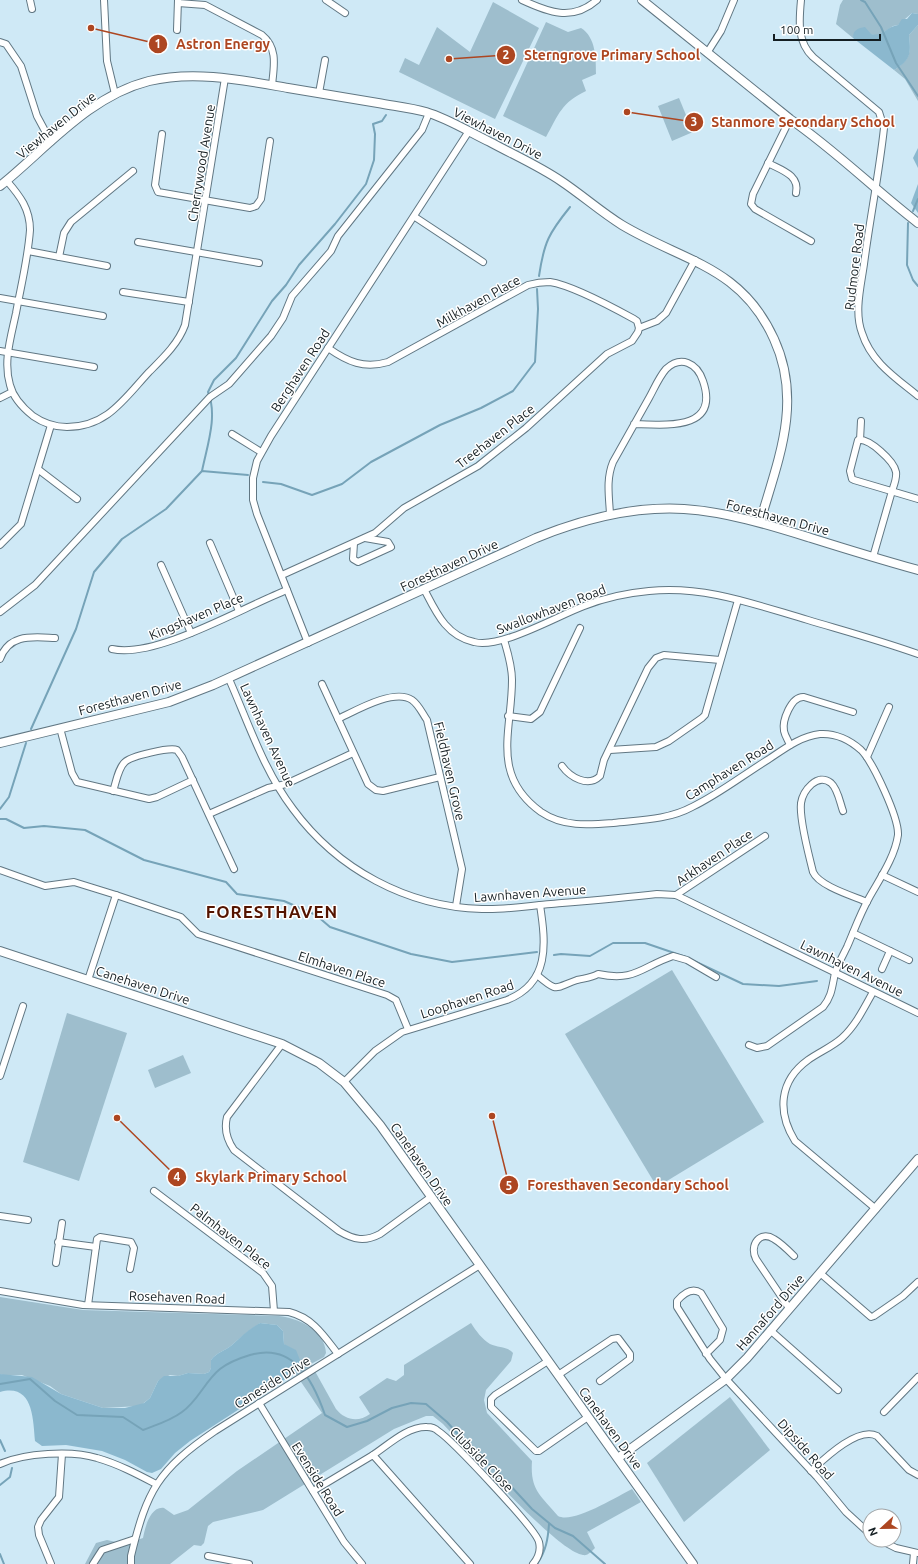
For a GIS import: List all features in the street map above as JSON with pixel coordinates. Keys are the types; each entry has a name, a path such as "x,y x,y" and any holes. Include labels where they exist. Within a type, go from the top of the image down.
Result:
{"street":[{"path":"30,0 32,9"},
{"path":"104,0 108,61 115,94"},
{"path":"326,0 345,13"},
{"path":"522,0 542,9 561,13 575,12 585,9 597,0"},
{"path":"642,0 790,119 814,136 875,190 918,223"},
{"path":"708,53 721,31 734,0"},
{"name":"Rudmore Road","path":"801,0 799,19 800,33 804,47 813,57 879,112 882,117 884,128 860,290 859,324 866,343 875,359 918,396"},
{"path":"177,30 178,1 205,4 257,31 269,41 274,53 272,85"},
{"path":"0,42 6,44 21,66 37,116 51,142"},
{"path":"319,93 325,60"},
{"name":"Viewhaven Drive","path":"0,186 78,119 115,94 142,83 173,76 225,78 408,108 429,113 469,131 548,172 623,226 695,260 723,276 745,295 769,328 781,357 787,386 788,418 785,435 760,522"},
{"name":"Cherrywood Avenue","path":"7,181 19,196 28,213 30,230 28,251 8,352 8,376 12,392 28,412 51,425 85,426 102,420 112,412 179,339 185,325 225,78"},
{"path":"0,612 35,585 210,397 234,379 271,336 283,318 292,296 331,251 338,236 422,130 429,113"},
{"path":"790,119 753,194 751,204 755,209 811,241"},
{"name":"Berghaven Road","path":"308,643 257,514 253,500 253,478 261,452 415,217 469,131"},
{"path":"162,134 155,185 156,191 250,208 259,204 270,141"},
{"path":"768,163 793,178 797,187 796,193"},
{"path":"59,257 64,233 71,222 133,171"},
{"path":"415,217 483,262"},
{"path":"138,242 258,263"},
{"path":"28,251 107,266"},
{"path":"639,326 657,321 666,313 695,260"},
{"name":"Milkhaven Place","path":"328,348 340,357 361,365 370,366 388,362 528,285 537,282 549,282 563,286 621,312 634,319 639,326"},
{"path":"123,292 189,302"},
{"path":"0,298 103,316"},
{"name":"Treehaven Place","path":"282,575 375,533 404,508 467,474 526,428 607,354 632,341 638,332 639,326"},
{"path":"0,351 94,367"},
{"path":"610,514 608,486 610,469 634,424 666,369 678,362 685,361 697,369 703,378 707,398 706,406 700,413 688,422 680,425 634,424"},
{"path":"0,398 12,392"},
{"path":"861,421 860,440 857,442 850,471 852,479 918,499"},
{"path":"0,545 21,524 39,470 51,425"},
{"path":"232,434 261,452"},
{"path":"860,440 876,448 892,463 896,473 873,557"},
{"path":"39,470 77,499"},
{"name":"Foresthaven Drive","path":"0,743 169,702 229,679 542,536 575,524 610,514 641,510 682,509 716,512 760,522 918,570"},
{"path":"354,543 353,559 358,562 391,547 388,542 365,538"},
{"path":"210,543 239,611"},
{"path":"161,565 191,633"},
{"name":"Swallowhaven Road","path":"424,590 438,617 452,631 474,642 486,644 504,640 586,605 634,593 676,589 715,594 738,600 918,654"},
{"name":"Kingshaven Place","path":"112,649 122,652 143,649 191,633 287,590"},
{"path":"610,750 656,747 670,741 698,722 705,715 738,600"},
{"path":"508,716 531,719 540,712 580,628"},
{"path":"0,659 8,645 17,639 28,637 55,638"},
{"name":"Camphaven Road","path":"504,640 512,678 506,740 509,766 526,799 543,813 556,819 578,825 591,825 649,819 680,813 704,800 790,745 812,736 830,735 848,740 867,757 894,815 897,826 896,844 853,933 836,973 832,994 823,1007 767,1046 757,1048 749,1045"},
{"path":"562,766 574,777 590,781 595,780 601,774 604,760 648,668 656,658 671,655 720,660"},
{"name":"Lawnhaven Avenue","path":"229,679 279,786 292,808 329,849 349,864 393,890 432,903 495,909 657,894 676,895 918,1013"},
{"path":"322,684 368,784 376,790 382,791 440,777"},
{"name":"Fieldhaven Grove","path":"338,719 394,696 406,697 412,700 427,720 462,869 456,906"},
{"path":"790,745 783,728 791,703 796,697 804,697 852,712"},
{"path":"867,757 889,707"},
{"path":"60,728 75,780 145,799 153,799 193,780"},
{"path":"113,791 121,768 126,761 165,750 174,749 179,752 234,869"},
{"path":"209,814 268,788 279,786 353,753"},
{"path":"843,811 832,784 827,781 816,781 809,785 804,792 801,804 802,818 813,872 817,879 867,902"},
{"name":"Arkhaven Place","path":"676,895 765,836"},
{"name":"Elmhaven Place","path":"0,870 45,886 74,882 116,895 181,917 198,934 393,998 398,1005 408,1029"},
{"path":"882,874 918,892"},
{"path":"88,980 116,895"},
{"name":"Loophaven Road","path":"344,1082 375,1051 408,1029 519,995 533,982 541,962 545,938 540,905"},
{"path":"853,933 909,960"},
{"name":"Canehaven Drive","path":"0,951 282,1044 319,1063 344,1082 380,1125 693,1564"},
{"path":"882,969 890,951"},
{"path":"537,975 554,987 563,987 576,981 591,978 598,974 621,977 630,975 673,956 687,960 716,978"},
{"path":"873,992 859,1016 844,1036 836,1044 797,1069 789,1079 785,1090 784,1114 790,1132 796,1141 876,1208"},
{"path":"0,1076 23,1006"},
{"path":"282,1044 227,1117 226,1131 230,1144 234,1150 340,1231 355,1239 371,1238 380,1234 431,1198"},
{"name":"Hannaford Drive","path":"618,1458 726,1379 918,1159"},
{"name":"Palmhaven Place","path":"154,1191 263,1273 272,1286 274,1311"},
{"path":"0,1216 28,1220"},
{"path":"56,1263 62,1223"},
{"path":"789,1308 756,1259 752,1250 753,1245 760,1239 768,1236 774,1239 794,1256"},
{"path":"88,1305 96,1247 100,1237 131,1242 134,1248 130,1269"},
{"path":"58,1242 96,1247"},
{"name":"Caneside Drive","path":"131,1564 135,1538 145,1506 156,1484 178,1458 192,1447 300,1377 480,1265"},
{"path":"820,1273 871,1316 874,1316 903,1296 918,1282"},
{"name":"Dipside Road","path":"706,1354 720,1340 723,1329 701,1293 696,1290 692,1290 677,1301 676,1307 706,1354 726,1379 811,1471 846,1512 862,1527"},
{"name":"Rosehaven Road","path":"0,1291 88,1305 274,1311 296,1314 308,1320 318,1328 338,1354"},
{"path":"770,1330 838,1390"},
{"path":"558,1375 612,1339 618,1338 630,1354 630,1359 600,1382"},
{"path":"548,1361 495,1395 491,1399 492,1407 536,1451 539,1451 588,1417"},
{"path":"884,1412 918,1377"},
{"name":"Evenside Road","path":"258,1404 344,1542 362,1564"},
{"name":"Clubside Close","path":"313,1491 416,1429 424,1427 439,1431 499,1491 538,1537 540,1550 538,1556 532,1564"},
{"path":"811,1471 835,1449 862,1436 871,1434 877,1436 909,1470 918,1475"},
{"path":"50,1564 39,1535 38,1527 59,1497 62,1454"},
{"path":"0,1464 25,1457 62,1454 96,1457 129,1470 156,1484"},
{"path":"373,1455 470,1564"},
{"path":"93,1564 102,1550 135,1538"},
{"path":"896,1548 916,1553 913,1564"},
{"path":"208,1556 249,1564"}],"shaded area":[{"path":"843,0 918,0 918,14 912,13 898,25 893,26 878,36 870,34 853,36 853,38 836,24 840,5"},
{"path":"493,2 539,28 495,119 399,72 405,58 419,65 437,27 470,52"},
{"path":"912,13 918,14 918,25 909,35 909,56 904,63 894,70 853,38 855,31 862,27 865,27 871,34 875,35 882,33 898,25 902,19 907,19"},
{"path":"546,22 568,32 581,28 586,32 590,37 594,49 596,74 582,80 586,91 578,95 566,105 546,137 503,116"},
{"path":"918,25 918,101 905,79 894,70 906,60 910,47 909,35"},
{"path":"679,98 693,132 672,141 658,106"},
{"path":"918,148 918,168 913,158"},
{"path":"918,184 918,213 911,203"},
{"path":"672,970 764,1122 657,1187 565,1034"},
{"path":"67,1013 127,1033 79,1181 23,1162"},
{"path":"183,1055 191,1073 155,1088 148,1070"},
{"path":"0,1297 83,1310 279,1316 294,1319 309,1327 321,1338 326,1353 324,1357 311,1364 336,1409 343,1416 352,1419 361,1419 370,1414 359,1397 387,1378 396,1381 404,1375 404,1365 471,1323 479,1335 487,1342 508,1349 513,1353 511,1361 486,1390 484,1400 487,1413 532,1461 535,1486 541,1497 558,1516 574,1516 584,1513 632,1489 641,1502 587,1532 595,1548 588,1554 583,1555 570,1549 553,1536 490,1475 443,1424 433,1416 426,1416 394,1429 263,1510 213,1522 208,1526 204,1543 201,1546 194,1545 170,1564 85,1564 96,1543 107,1540 125,1544 143,1538 149,1518 155,1510 164,1508 174,1515 188,1510 237,1471 322,1413 295,1373 301,1363 284,1344 283,1331 277,1325 260,1323 229,1347 213,1357 209,1372 204,1374 188,1373 178,1376 170,1375 158,1381 150,1398 140,1406 103,1408 61,1394 50,1386 22,1375 0,1374"},
{"path":"260,1323 277,1325 283,1331 284,1344 296,1350 300,1360 295,1373 190,1441 175,1453 161,1469 152,1473 102,1451 66,1445 42,1446 35,1441 32,1413 25,1397 19,1393 11,1391 0,1392 0,1374 32,1377 61,1394 103,1408 125,1408 144,1403 150,1398 158,1381 164,1376 178,1376 188,1373 204,1374 209,1372 213,1357 229,1347"},
{"path":"730,1397 770,1450 684,1522 647,1463"}],"waterway":[{"path":"861,0 865,2 881,27 896,63 918,96"},
{"path":"202,471 212,421 211,401 208,392 214,380 236,358 272,301 286,285 299,265 335,224 366,184 374,160 375,134 373,124 382,121 386,115"},
{"path":"913,211 918,199"},
{"path":"539,276 548,238 570,207"},
{"path":"908,223 907,265 913,280 918,286"},
{"path":"263,482 281,484 312,495 342,484 371,462 440,425 481,408 513,391 535,362 538,309 537,289"},
{"path":"31,729 76,629 94,572 122,539 166,509 202,471 248,475"},
{"path":"0,809 9,797 26,743"},
{"path":"0,819 6,819 24,828 44,826 85,830 144,860 226,882 237,894 284,901 316,915 330,927 411,954 452,962 537,952"},
{"path":"554,955 590,956 613,943 645,943 686,957"},
{"path":"692,960 743,984 779,986 817,981"},
{"path":"0,1384 30,1379 55,1401 77,1415 123,1417 143,1430 168,1420 182,1412 193,1402 210,1379 227,1364 250,1355 265,1352 278,1354 289,1359 299,1367 307,1377 325,1415 347,1427 367,1421 392,1408 411,1403 426,1404 447,1422 475,1453 497,1471 532,1509 555,1528 573,1536 605,1564"},
{"path":"0,1440 5,1451"},
{"path":"0,1485 10,1477 12,1468"},
{"path":"537,1564 546,1545 549,1524"},
{"path":"0,1554 4,1564"}],"place":[{"name":"Astron Energy","path":"91,28"},
{"name":"Sterngrove Primary School","path":"449,59"},
{"name":"Stanmore Secondary School","path":"627,112"},
{"name":"Foresthaven Secondary School","path":"492,1116"},
{"name":"Skylark Primary School","path":"117,1118"}],"district":[{"name":"FORESTHAVEN","path":"272,911"}]}
